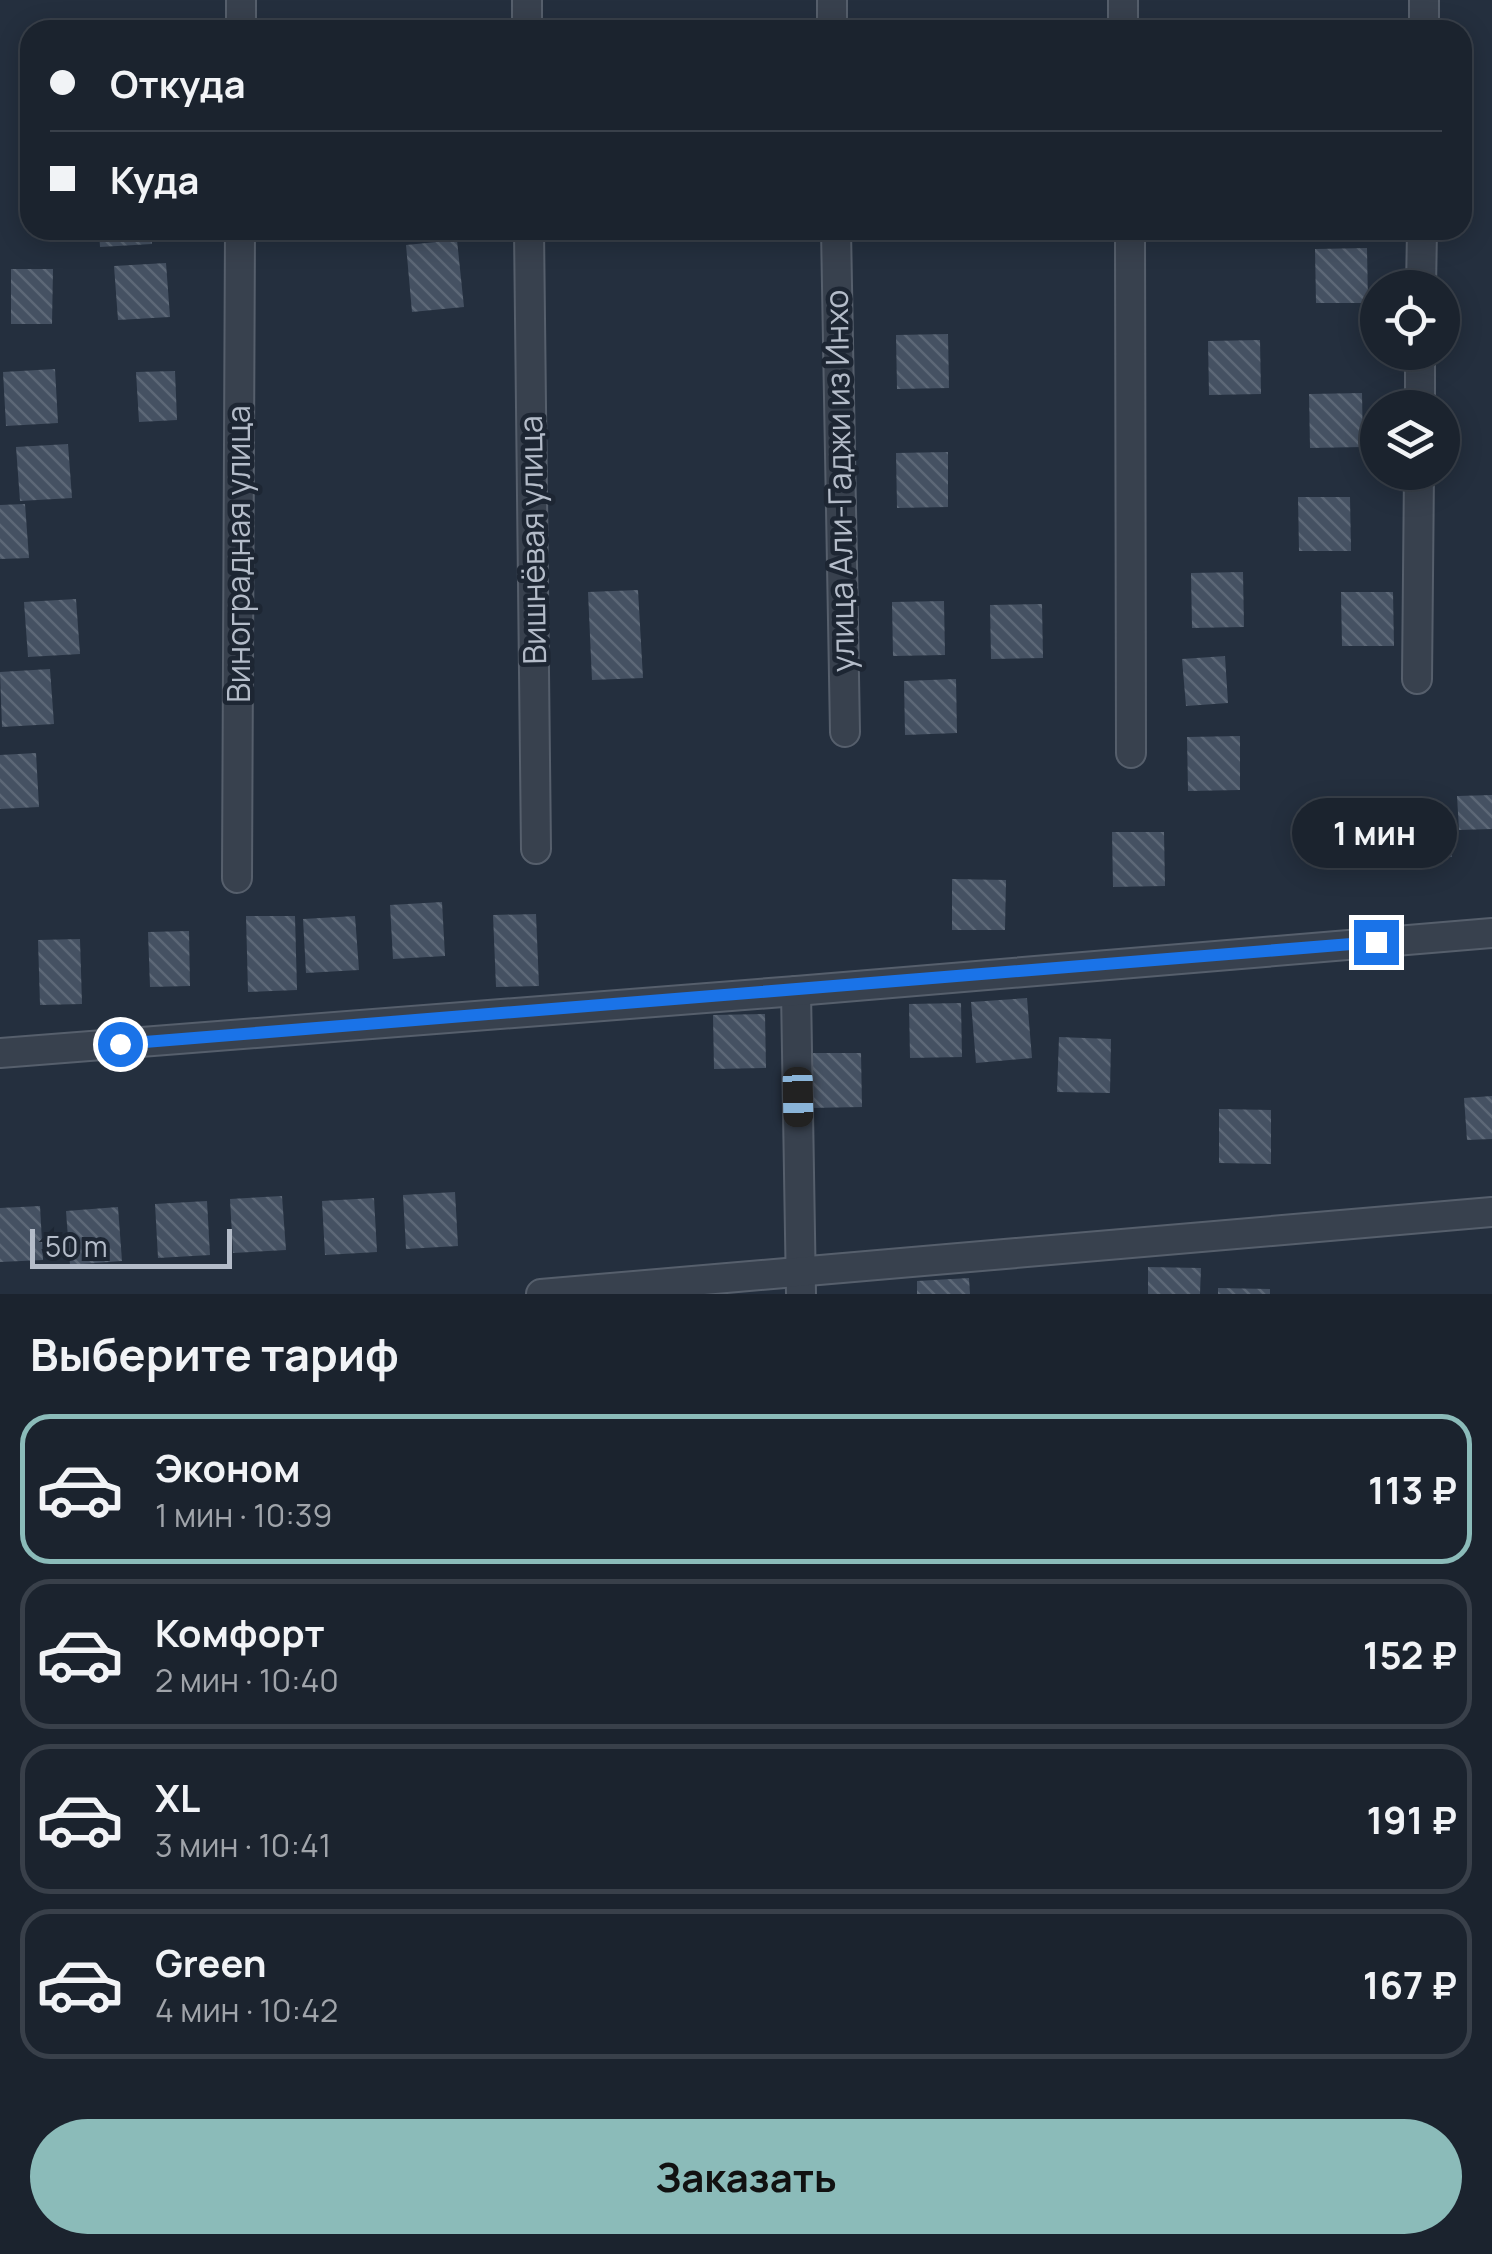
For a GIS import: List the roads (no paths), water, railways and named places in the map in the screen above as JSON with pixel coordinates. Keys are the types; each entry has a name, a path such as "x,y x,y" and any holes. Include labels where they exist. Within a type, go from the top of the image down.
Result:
{"street":[{"name":"Виноградная улица","path":"237,878 240,240"},
{"name":"Вишнёвая улица","path":"530,240 536,849"},
{"name":"улица Али-Гаджи из Инхо","path":"836,240 845,732"},
{"path":"1130,240 1131,753"},
{"path":"1421,270 1422,240"},
{"path":"1417,679 1419,490"},
{"path":"0,1053 1492,932"},
{"path":"796,991 801,1284"},
{"path":"541,1294 801,1284 1492,1212"}]}
